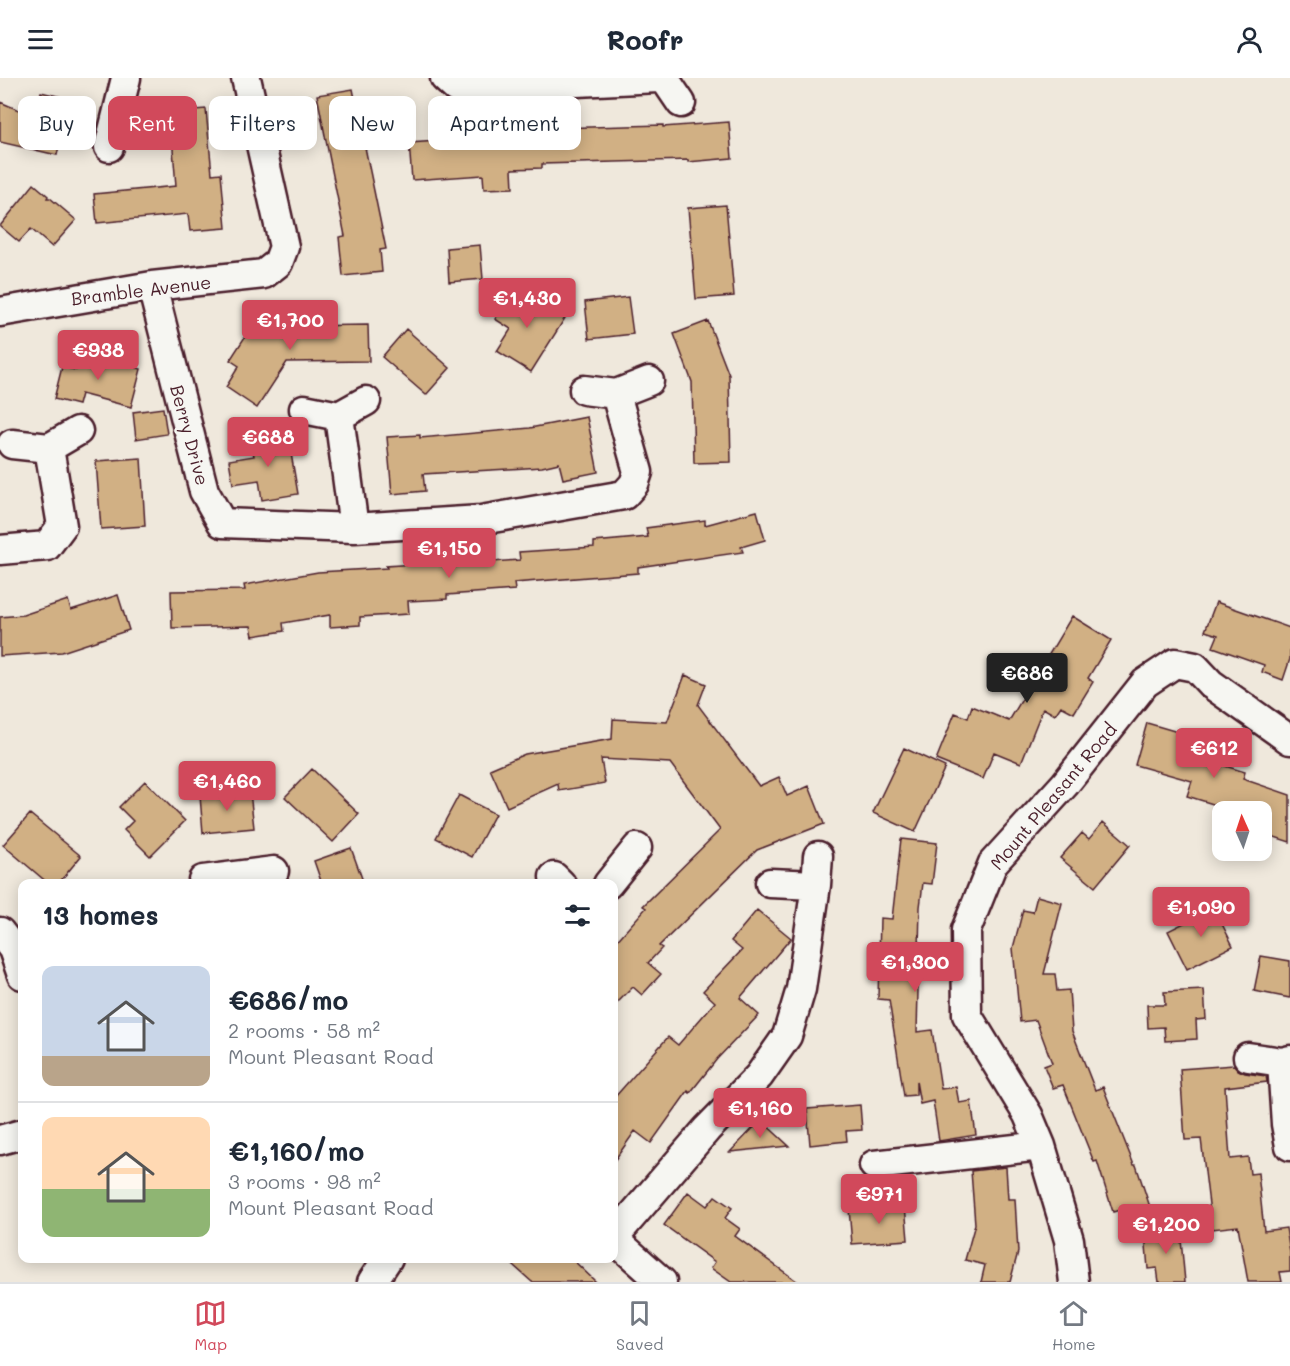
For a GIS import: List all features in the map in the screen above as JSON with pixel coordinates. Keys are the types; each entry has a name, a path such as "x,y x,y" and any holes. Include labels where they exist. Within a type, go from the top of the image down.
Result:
{"street":[{"path":"122,96 126,78"},
{"name":"Bramble Avenue","path":"0,312 152,286 264,274 278,263 284,247 246,78"},
{"path":"445,78 456,88 658,78"},
{"path":"664,78 681,103"},
{"name":"Berry Drive","path":"152,286 204,491 222,523 354,528 481,520 624,495 634,484 638,472 616,394"},
{"path":"584,390 616,394 649,381"},
{"path":"304,409 339,416 366,401"},
{"path":"339,416 354,528"},
{"path":"12,444 49,448 78,431"},
{"path":"0,550 47,546 62,525 49,448"},
{"name":"Mount Pleasant Road","path":"1074,1282 1069,1240 1041,1146 1028,1115 967,1015 966,930 993,863 1065,784 1145,682 1175,663 1195,667 1211,684 1290,740"},
{"path":"612,879 637,848"},
{"path":"618,1233 707,1129 759,1076 787,1036 801,989 818,856"},
{"path":"239,879 274,871"},
{"path":"770,883 816,885"},
{"path":"0,932 14,949 18,962"},
{"path":"1248,1057 1286,1061 1286,1124 1290,1146"},
{"path":"0,1140 18,1135"},
{"path":"874,1165 1041,1146"},
{"path":"618,1242 662,1282"},
{"path":"372,1282 384,1263"}],"building":[{"path":"353,89 354,96 329,96 329,150 366,150 386,249 380,250 382,272 343,276 339,237 345,236 317,95"},
{"path":"41,92 58,96 40,96"},
{"path":"0,102 18,110 18,146 0,142"},
{"path":"206,109 212,174 221,173 226,228 190,231 188,214 97,223 94,194 176,186 173,150 197,150 197,110"},
{"path":"729,122 732,158 688,162 688,160 542,164 542,168 512,169 513,188 484,189 483,175 412,180 410,150 416,150 416,143 428,142 428,150 581,150 581,127 663,125 663,127"},
{"path":"35,150 58,150 57,155"},
{"path":"34,184 48,196 47,198 50,198 76,220 52,247 31,229 19,242 0,226"},
{"path":"726,205 734,296 696,299 688,208"},
{"path":"480,245 483,279 449,282 447,248"},
{"path":"516,287 565,318 531,372 497,351 511,329 495,319"},
{"path":"628,297 633,334 589,339 585,302"},
{"path":"265,306 296,326 368,325 369,361 287,362 257,408 226,387 239,366 230,360"},
{"path":"708,321 729,375 731,462 694,463 692,382 674,334"},
{"path":"406,329 450,368 426,395 382,357"},
{"path":"80,353 141,369 131,407 81,394 78,405 54,399 62,367 76,370"},
{"path":"163,408 167,434 136,439 133,412"},
{"path":"587,417 598,472 563,479 559,463 542,467 423,474 425,491 392,494 387,437 420,435 420,438 530,428"},
{"path":"288,436 298,494 262,500 259,480 233,484 229,460 254,456 251,443"},
{"path":"141,458 145,526 101,529 96,461"},
{"path":"757,511 765,540 741,547 743,552 638,567 638,573 514,583 515,590 447,595 447,599 408,601 409,614 360,617 360,625 330,627 330,615 283,623 284,631 253,636 251,626 172,628 171,591 245,590 244,585 318,572 444,562 445,565 520,560 519,552 594,547 594,542 648,537 646,528 705,520 705,525"},
{"path":"118,595 129,630 62,652 0,656 0,617 23,615 68,600 71,610"},
{"path":"1216,602 1290,628 1290,659 1283,680 1262,672 1264,665 1213,647 1218,635 1205,631"},
{"path":"1072,616 1111,640 1088,678 1093,682 1074,713 1061,706 1055,715 1043,708 1021,763 994,752 983,779 936,760 955,713 968,718 972,706 1009,721"},
{"path":"685,675 706,684 698,705 759,786 779,777 787,796 809,786 824,824 757,850 659,946 662,948 648,963 661,974 642,995 633,987 618,1002 618,940 646,908 643,906 720,830 670,763 601,759 605,783 559,791 558,784 507,807 490,769 525,754 612,739 613,719 667,722"},
{"path":"1147,723 1195,737 1192,747 1228,758 1225,766 1245,772 1243,779 1290,795 1290,842 1272,836 1272,801 1212,801 1212,804 1187,796 1192,781 1135,765"},
{"path":"904,748 945,767 915,832 873,813"},
{"path":"312,769 359,814 333,842 285,797"},
{"path":"145,781 185,821 150,856 124,830 133,821 119,807"},
{"path":"250,792 254,828 203,833 200,796"},
{"path":"459,795 495,814 472,857 436,838"},
{"path":"30,814 81,856 62,879 43,879 3,845"},
{"path":"1103,822 1130,845 1095,887 1060,858 1082,833 1089,839"},
{"path":"901,839 937,843 932,884 923,883 920,907 917,1032 932,1030 941,1089 956,1087 959,1103 971,1101 976,1135 939,1141 933,1101 920,1104 916,1081 916,1095 904,1096 889,1000 878,999 880,918 892,919"},
{"path":"351,848 362,879 320,879 314,861"},
{"path":"1037,896 1062,903 1044,974 1055,974 1057,991 1069,990 1072,1031 1095,1090 1103,1087 1134,1165 1136,1165 1153,1216 1127,1224 1123,1209 1113,1212 1097,1161 1094,1162 1063,1085 1053,1088 1044,1066 1052,1063 1036,1020 1020,1022 1013,948 1023,910 1033,912"},
{"path":"1214,908 1233,946 1187,969 1168,931"},
{"path":"757,910 791,938 740,998 759,1015 717,1059 690,1093 688,1091 651,1143 635,1131 618,1155 618,1093 668,1037 678,1045 715,1002 703,991 742,950 731,941"},
{"path":"1261,956 1290,961 1290,998 1254,991"},
{"path":"1204,990 1206,1019 1196,1020 1197,1039 1165,1041 1164,1027 1148,1028 1147,1005 1165,1005 1164,992"},
{"path":"1234,1065 1245,1073 1266,1076 1267,1082 1225,1087 1230,1159 1248,1157 1250,1174 1258,1173 1264,1231 1286,1228 1290,1271 1280,1272 1282,1282 1248,1282 1238,1226 1212,1229 1201,1139 1185,1140 1180,1069"},
{"path":"860,1105 862,1130 846,1131 847,1141 810,1145 807,1109"},
{"path":"761,1120 789,1146 730,1152"},
{"path":"1006,1167 1008,1199 1015,1199 1018,1252 1010,1282 981,1282 985,1265 965,1260 975,1224 971,1171"},
{"path":"688,1192 707,1206 715,1196 732,1208 725,1218 740,1229 735,1236 798,1282 731,1282 711,1268 715,1262 664,1225"},
{"path":"905,1205 908,1240 852,1244 849,1209"},
{"path":"1180,1229 1185,1282 1159,1282 1157,1268 1148,1269 1145,1233"},
{"path":"511,1263 576,1263 596,1282 532,1282"}]}
